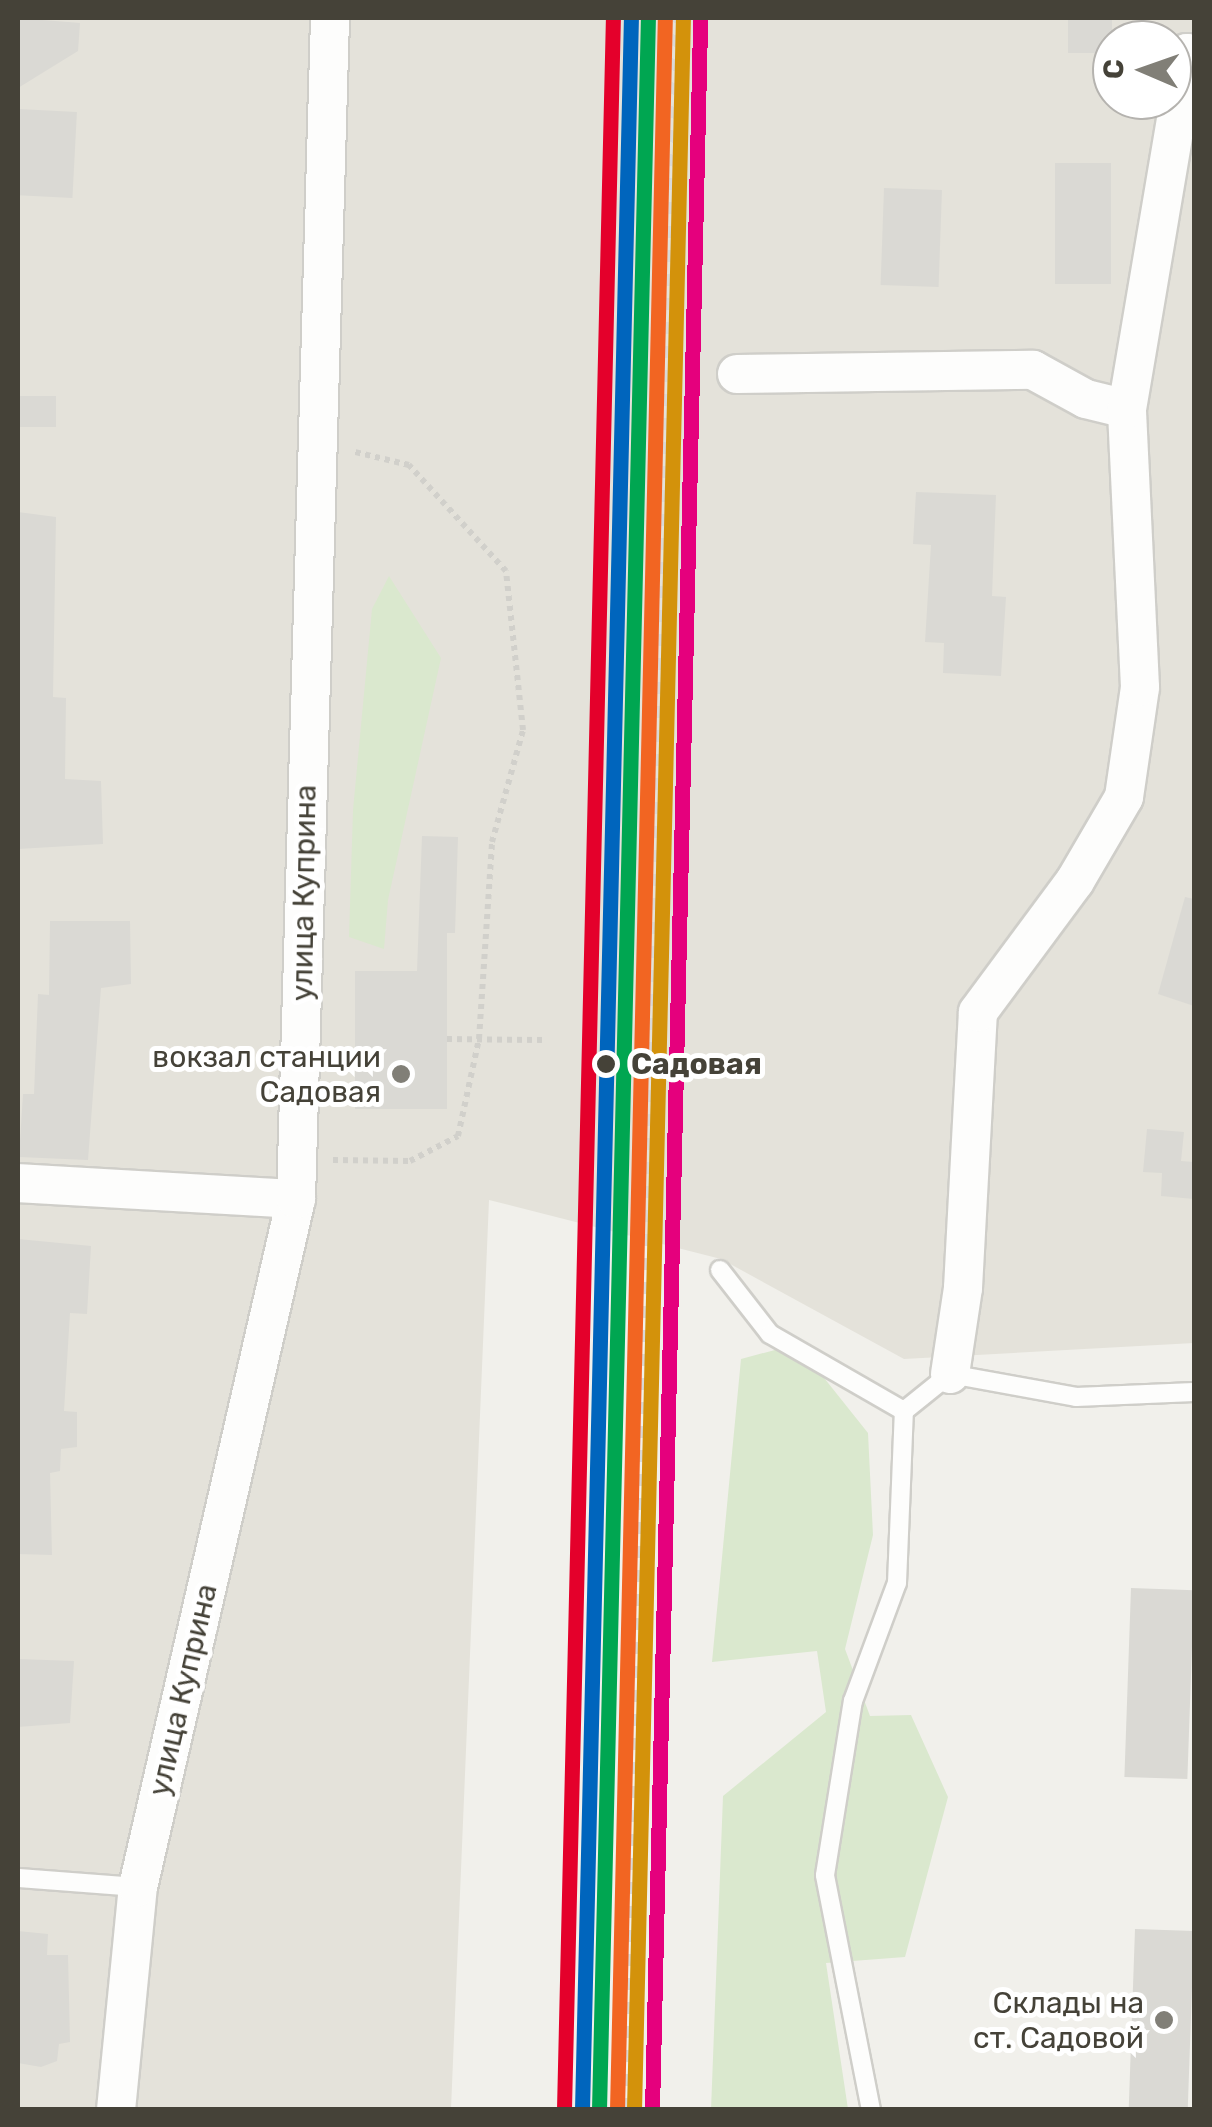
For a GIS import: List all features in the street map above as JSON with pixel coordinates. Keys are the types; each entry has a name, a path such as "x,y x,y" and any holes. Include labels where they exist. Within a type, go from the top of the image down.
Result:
{"street":[{"name":"улица Куприна","path":"116,2110 138,1887 296,1199 330,18"},
{"path":"950,1374 963,1288 978,1012 1056,909 1124,797 1140,688 1127,409 1187,53 1194,54"},
{"path":"737,374 1032,370 1086,399 1127,409"},
{"path":"18,1183 296,1199"}],"lane":[{"path":"720,1270 770,1334 904,1411"},
{"path":"871,2110 825,1875 852,1700 897,1584 904,1411 950,1374 1076,1397 1194,1392"},
{"path":"18,1878 138,1887"}],"path":[{"path":"298,1159 410,1160 458,1136 480,1039 492,842 523,730 506,571 409,465 315,442"},
{"path":"447,1039 547,1040"}],"shaded area":[{"name":"Садовая","path":"18,18 1194,18 1194,1343 904,1359 721,1259 489,1200 451,2109 18,2109"}],"green space":[{"path":"389,576 441,658 388,900 384,949 349,937 353,810 372,609"},
{"path":"797,1344 868,1433 873,1535 845,1649 870,1716 911,1715 948,1797 905,1957 826,1963 848,2109 711,2110 723,1796 826,1712 817,1651 712,1662 741,1359"}],"building":[{"path":"18,18 80,23 78,51 18,88"},
{"path":"1068,18 1112,18 1092,20 1092,53 1068,53"},
{"path":"18,109 77,112 72,198 18,195"},
{"path":"1055,163 1111,163 1111,284 1055,284"},
{"path":"884,188 942,190 939,287 881,285"},
{"path":"18,396 56,396 56,427 18,427"},
{"path":"916,492 996,495 992,596 1006,597 1001,676 943,673 944,643 925,642 931,545 913,544"},
{"path":"18,512 56,517 53,697 66,698 65,779 101,781 103,844 18,849"},
{"name":"вокзал станции Садовая","path":"422,836 458,837 455,933 447,933 447,1109 355,1109 355,971 417,971"},
{"path":"1185,897 1194,899 1194,1006 1158,994"},
{"path":"50,921 130,921 131,984 101,988 88,1160 19,1157 23,1094 34,1094 38,994 49,995"},
{"path":"1147,1129 1184,1132 1181,1161 1194,1162 1194,1199 1161,1196 1162,1173 1143,1172"},
{"path":"18,1239 91,1246 87,1314 70,1313 64,1411 77,1412 77,1447 61,1449 60,1471 50,1473 52,1555 18,1554"},
{"path":"1131,1588 1194,1590 1187,1779 1124,1777"},
{"path":"18,1659 74,1661 70,1723 18,1727"},
{"name":"Склады на ст. Садовой","path":"1135,1929 1194,1931 1188,2110 1129,2110"},
{"path":"18,1931 48,1934 47,1955 68,1955 70,2042 59,2044 57,2061 41,2067 18,2063"}],"railway":[{"path":"628,2110 677,18"}],"transit line":[{"path":"564,2109 613,18"},
{"path":"582,2110 631,18"},
{"path":"599,2110 648,18"},
{"path":"617,2110 665,18"},
{"path":"634,2110 683,19"},
{"path":"652,2110 700,19"}],"place":[{"name":"Садовая","path":"606,1064"},
{"name":"вокзал станции Садовая","path":"401,1074"},
{"name":"Склады на ст. Садовой","path":"1164,2020"}]}
